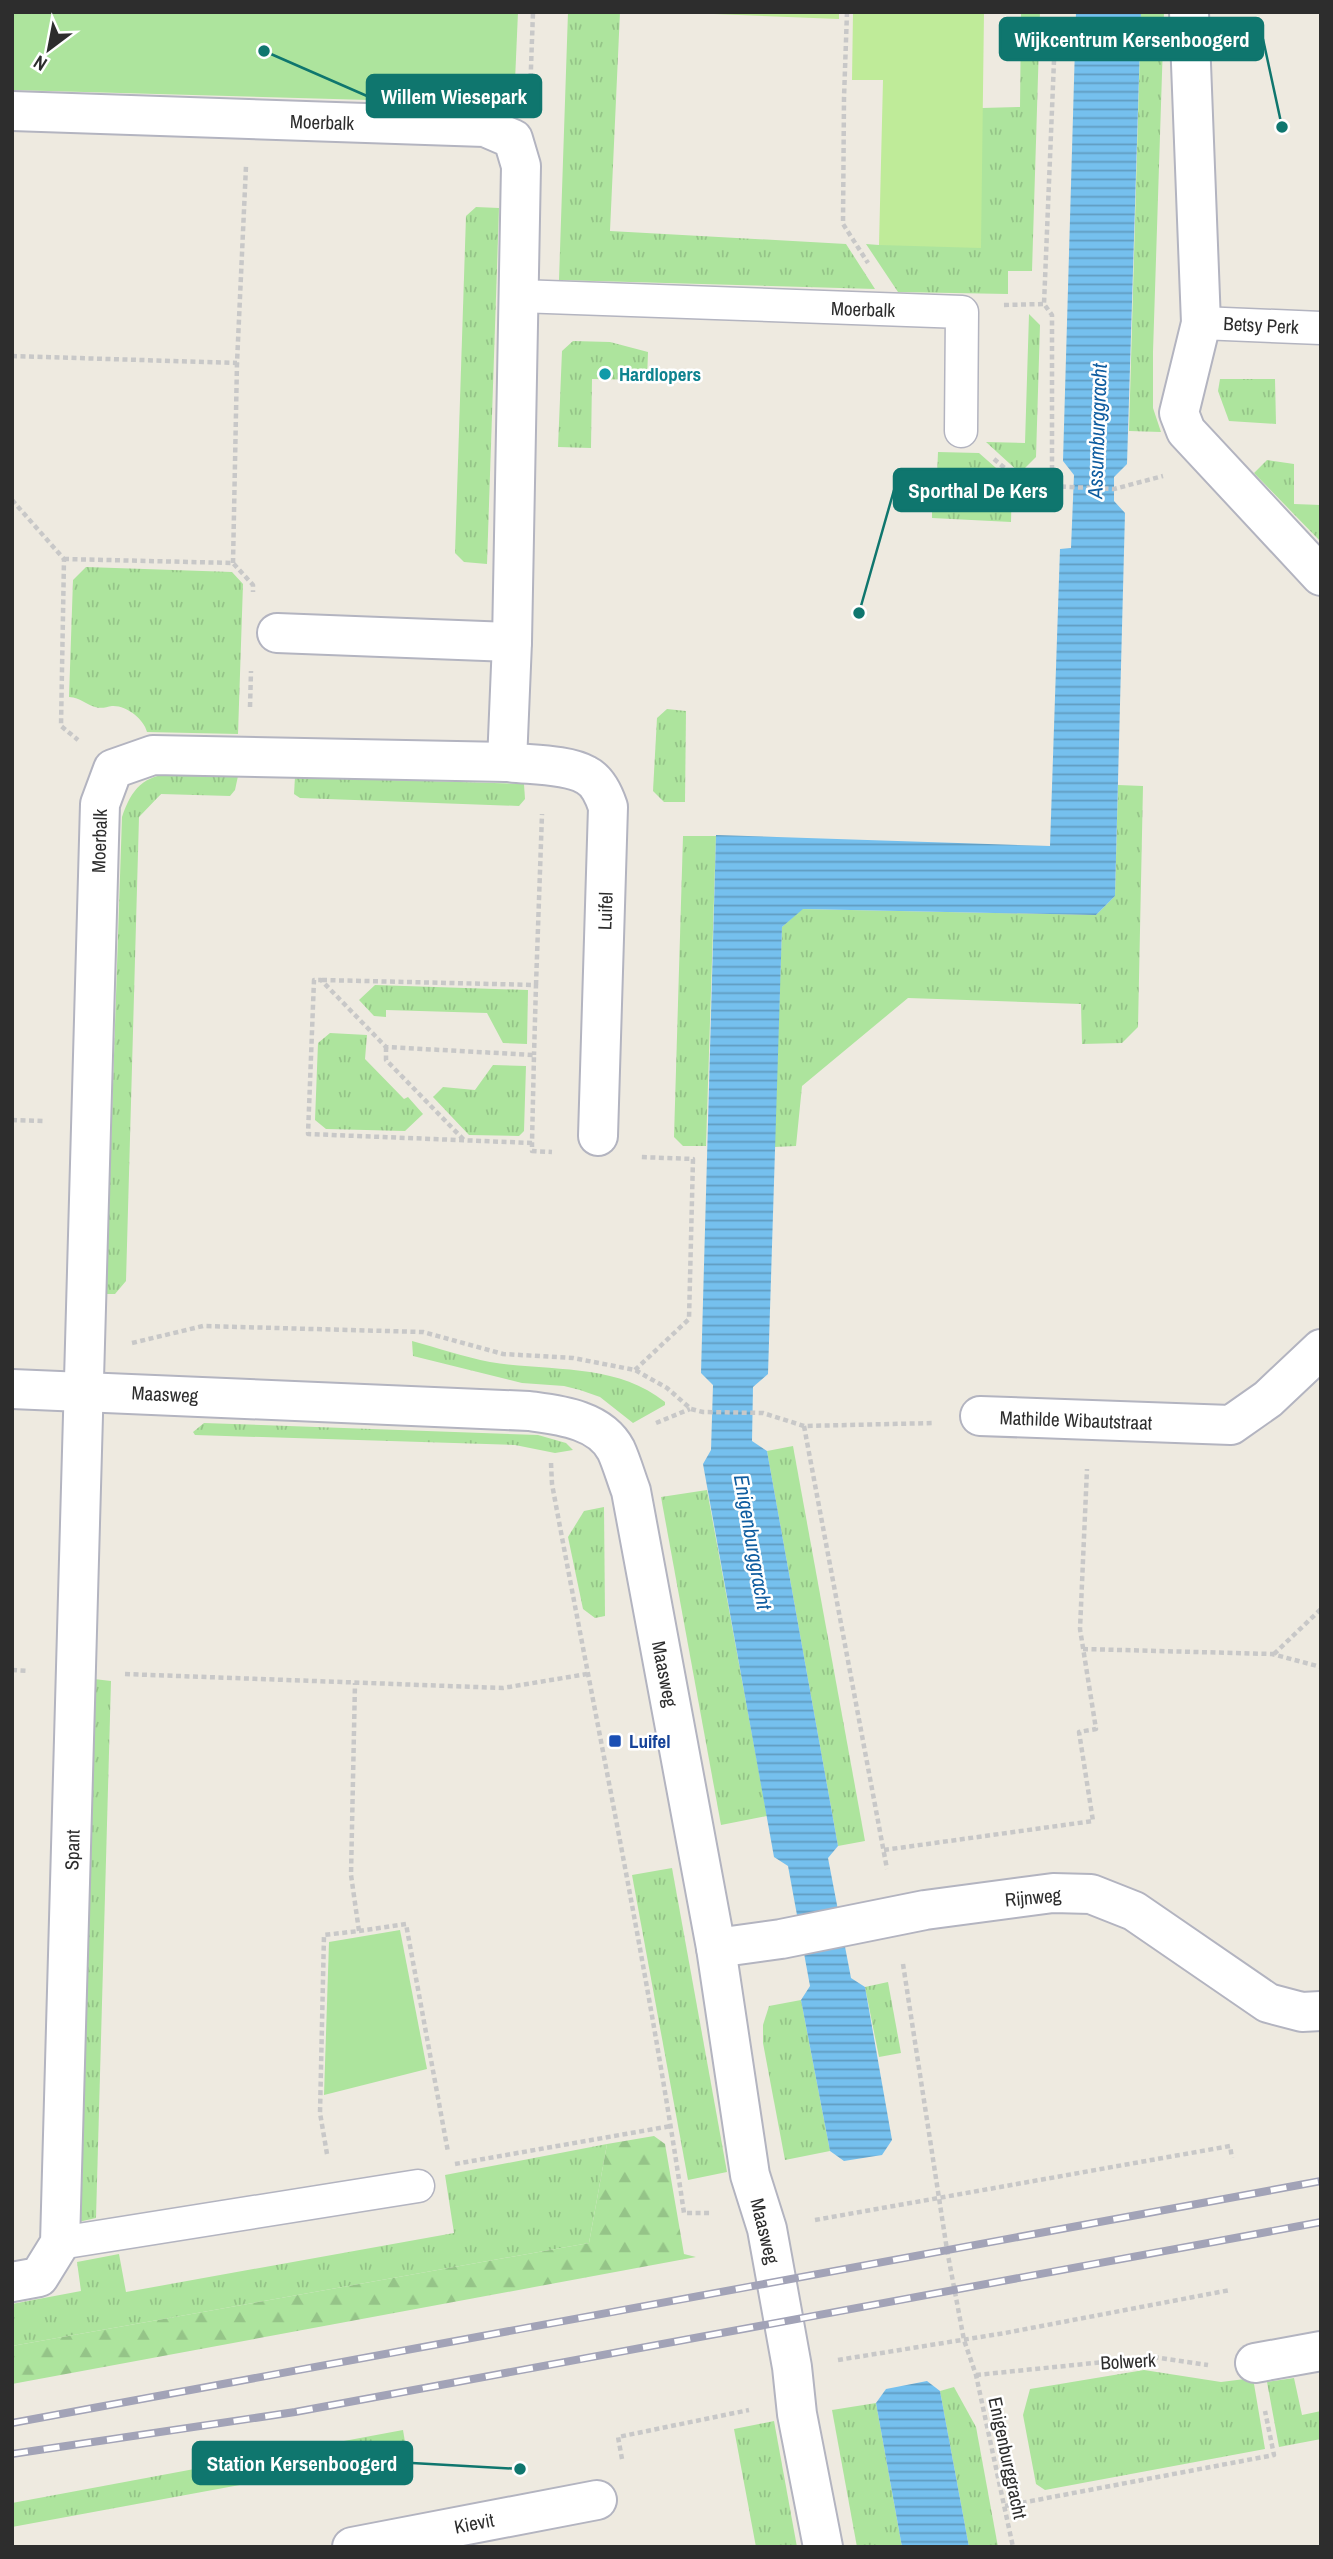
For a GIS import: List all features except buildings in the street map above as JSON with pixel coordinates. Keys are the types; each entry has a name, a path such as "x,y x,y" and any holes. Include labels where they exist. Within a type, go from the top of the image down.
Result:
{"street":[{"path":"1189,12 1201,323 1179,414 1186,431 1321,576"},
{"name":"Moerbalk","path":"12,111 485,127 513,139"},
{"path":"113,769 153,755 507,762 512,642 521,166 513,139"},
{"path":"277,633 512,642"},
{"name":"Luifel","path":"507,762 570,769 588,775 603,792 608,807 598,1145"},
{"name":"Moerbalk","path":"82,1390 100,804 113,769"},
{"name":"Mathilde Wibautstraat","path":"980,1416 1231,1425 1268,1399 1321,1349"},
{"name":"Maasweg","path":"12,1389 529,1411 567,1417 595,1429 615,1447 631,1491 716,1948 750,2175 767,2229 792,2367 797,2414 823,2547"},
{"name":"Spant","path":"12,2282 39,2277 60,2243 77,1672 82,1390"},
{"name":"Rijnweg","path":"716,1948 781,1939 895,1914 1053,1893 1091,1894 1134,1911 1268,2003 1302,2012 1321,2011"},
{"path":"1255,2363 1321,2351"},
{"name":"Kievit","path":"352,2547 597,2500"}],"lane":[{"name":"Moerbalk","path":"519,296 962,312 961,432"},
{"name":"Betsy Perk","path":"1201,323 1321,328"},
{"path":"60,2243 418,2186"}],"path":[{"path":"513,139 531,92 533,12"},
{"path":"847,12 843,224 898,310"},
{"path":"1052,487 1052,315 1044,304 1056,12"},
{"path":"247,119 237,363 233,563 253,585 253,597"},
{"path":"997,305 1044,304"},
{"path":"12,356 237,363"},
{"path":"961,432 1025,485 1114,489"},
{"path":"12,500 64,559 61,726 113,769"},
{"path":"64,559 233,563"},
{"path":"248,758 251,661"},
{"path":"84,1344 127,1344 203,1326 423,1332 503,1354 573,1357 635,1370 689,1319 693,1159 598,1145 532,1151 544,766"},
{"path":"533,1143 308,1134 314,979 536,985"},
{"path":"321,980 386,1047 534,1055"},
{"path":"386,1047 386,1060 465,1140"},
{"name":"Mathilde Wibautstraat","path":"635,1370 667,1388 691,1409 703,1412 763,1413 804,1426 955,1423 980,1416"},
{"path":"884,1850 1093,1821 1079,1732 1097,1729 1080,1629 1089,1421"},
{"name":"Enigenburggracht","path":"804,1426 884,1850 947,2250 964,2340 976,2375 1013,2547"},
{"path":"551,1463 552,1484 671,2126 684,2213 711,2213"},
{"path":"1274,1654 1321,1609"},
{"path":"1083,1649 1274,1654 1321,1667"},
{"path":"12,1670 503,1688 587,1674"},
{"path":"355,1683 351,1875 359,1931"},
{"path":"335,2199 320,2113 324,1935 406,1924 451,2165 671,2126"},
{"path":"767,2229 1230,2146 1232,2158"},
{"path":"792,2367 964,2340 1230,2290"},
{"name":"Bolwerk","path":"976,2375 1153,2357 1205,2365 1255,2363"},
{"path":"1006,2506 1274,2455 1255,2363"},
{"path":"597,2500 629,2493 618,2437 751,2409"}],"green space":[{"path":"12,12 518,12 514,104 12,90"},
{"path":"568,12 620,12 610,231 846,244 875,289 559,280"},
{"path":"664,12 839,12 839,19"},
{"path":"853,12 984,12 981,248 879,245 883,80 852,80"},
{"path":"1021,12 1040,12 1032,271 1008,271 1008,294 898,292 866,244 879,245 982,108 1020,107"},
{"path":"1141,12 1164,12 1153,352 1153,408 1161,432 1129,431"},
{"path":"476,207 499,208 487,564 464,562 455,553 466,216"},
{"path":"1029,314 1040,325 1036,457 1020,473 986,442 1025,443"},
{"path":"573,341 610,342 648,352 647,380 592,379 591,448 558,447 562,351"},
{"path":"1220,379 1275,379 1276,424 1229,421 1218,391"},
{"path":"938,452 979,453 1012,482 1011,522 932,518 932,500 936,500"},
{"path":"1267,460 1294,464 1294,504 1321,505 1321,542 1254,473"},
{"path":"86,567 232,572 243,584 238,734 147,732 138,718 128,710 117,706 97,708 69,697 73,580"},
{"path":"667,709 686,711 685,802 664,802 653,791 657,718"},
{"path":"174,773 238,776 235,790 230,796 161,794 139,817 126,1281 115,1294 106,1294 122,817 130,798 140,785 154,777"},
{"path":"295,777 524,784 525,799 519,806 300,798 294,794"},
{"path":"1118,785 1143,786 1138,1027 1122,1043 1082,1044 1081,1004 908,998 802,1086 796,1146 774,1147 782,927 802,909 1096,915 1115,896"},
{"path":"683,836 716,836 706,1146 683,1146 674,1137"},
{"path":"375,985 528,990 527,1044 503,1043 487,1013 386,1010 386,1017 374,1016 359,1000"},
{"path":"330,1033 367,1035 365,1059 404,1099 408,1097 423,1114 405,1131 326,1129 315,1120 318,1043"},
{"path":"493,1065 526,1066 524,1131 519,1136 469,1135 433,1097 443,1087 475,1090"},
{"path":"412,1341 490,1362 603,1374 646,1389 665,1402 665,1405 633,1423 600,1397 580,1390 522,1383 413,1356"},
{"path":"204,1423 538,1435 566,1443 573,1450 555,1453 515,1445 195,1435 193,1432"},
{"path":"793,1446 865,1841 838,1846 767,1451"},
{"path":"707,1490 767,1816 721,1825 661,1497"},
{"path":"604,1507 605,1616 595,1618 583,1609 568,1537 584,1511"},
{"path":"94,1679 111,1681 96,2218 78,2222"},
{"path":"672,1868 727,2172 688,2180 632,1875"},
{"path":"400,1930 427,2069 324,2095 329,1942"},
{"path":"888,1982 901,2053 879,2057 865,1987"},
{"path":"801,2000 830,2151 785,2160 763,2043 763,2025 769,2006"},
{"path":"654,2136 665,2144 684,2254 696,2257 12,2384 12,2346 589,2243 607,2144"},
{"path":"607,2144 589,2243 12,2346 12,2304 81,2291 77,2262 119,2254 126,2292 454,2233 445,2175"},
{"path":"1144,2370 1221,2382 1253,2378 1265,2449 1045,2490 1036,2484 1023,2415 1030,2389"},
{"path":"1294,2378 1302,2415 1321,2411 1321,2439 1279,2447 1267,2382"},
{"path":"954,2387 976,2427 998,2547 969,2547 940,2391"},
{"path":"876,2403 902,2547 857,2547 832,2410"},
{"path":"774,2421 797,2547 756,2547 734,2429"},
{"path":"403,2430 407,2454 12,2527 12,2503"}],"water":[{"name":"Assumburggracht","path":"1076,12 1141,12 1127,464 1114,477 1114,501 1125,513 1115,896 1096,915 803,909 782,927 768,1374 753,1387 752,1441 767,1451 838,1846 828,1858 851,1978 865,1987 892,2140 882,2155 844,2161 830,2151 801,2000 810,1986 788,1866 774,1857 703,1464 711,1450 713,1385 701,1373 716,835 1050,846 1060,549 1071,548 1074,475 1063,461"},
{"path":"927,2381 940,2391 969,2547 902,2547 876,2403 886,2389"}],"railway":[{"path":"12,2423 1321,2181"},
{"path":"12,2454 295,2412 1321,2222"}],"place":[{"name":"Willem Wiesepark","path":"264,51"},
{"name":"Wijkcentrum Kersenboogerd","path":"1282,127"},
{"name":"Hardlopers","path":"605,374"},
{"name":"Sporthal De Kers","path":"859,613"},
{"name":"Luifel","path":"615,1741"},
{"name":"Station Kersenboogerd","path":"520,2469"}]}
